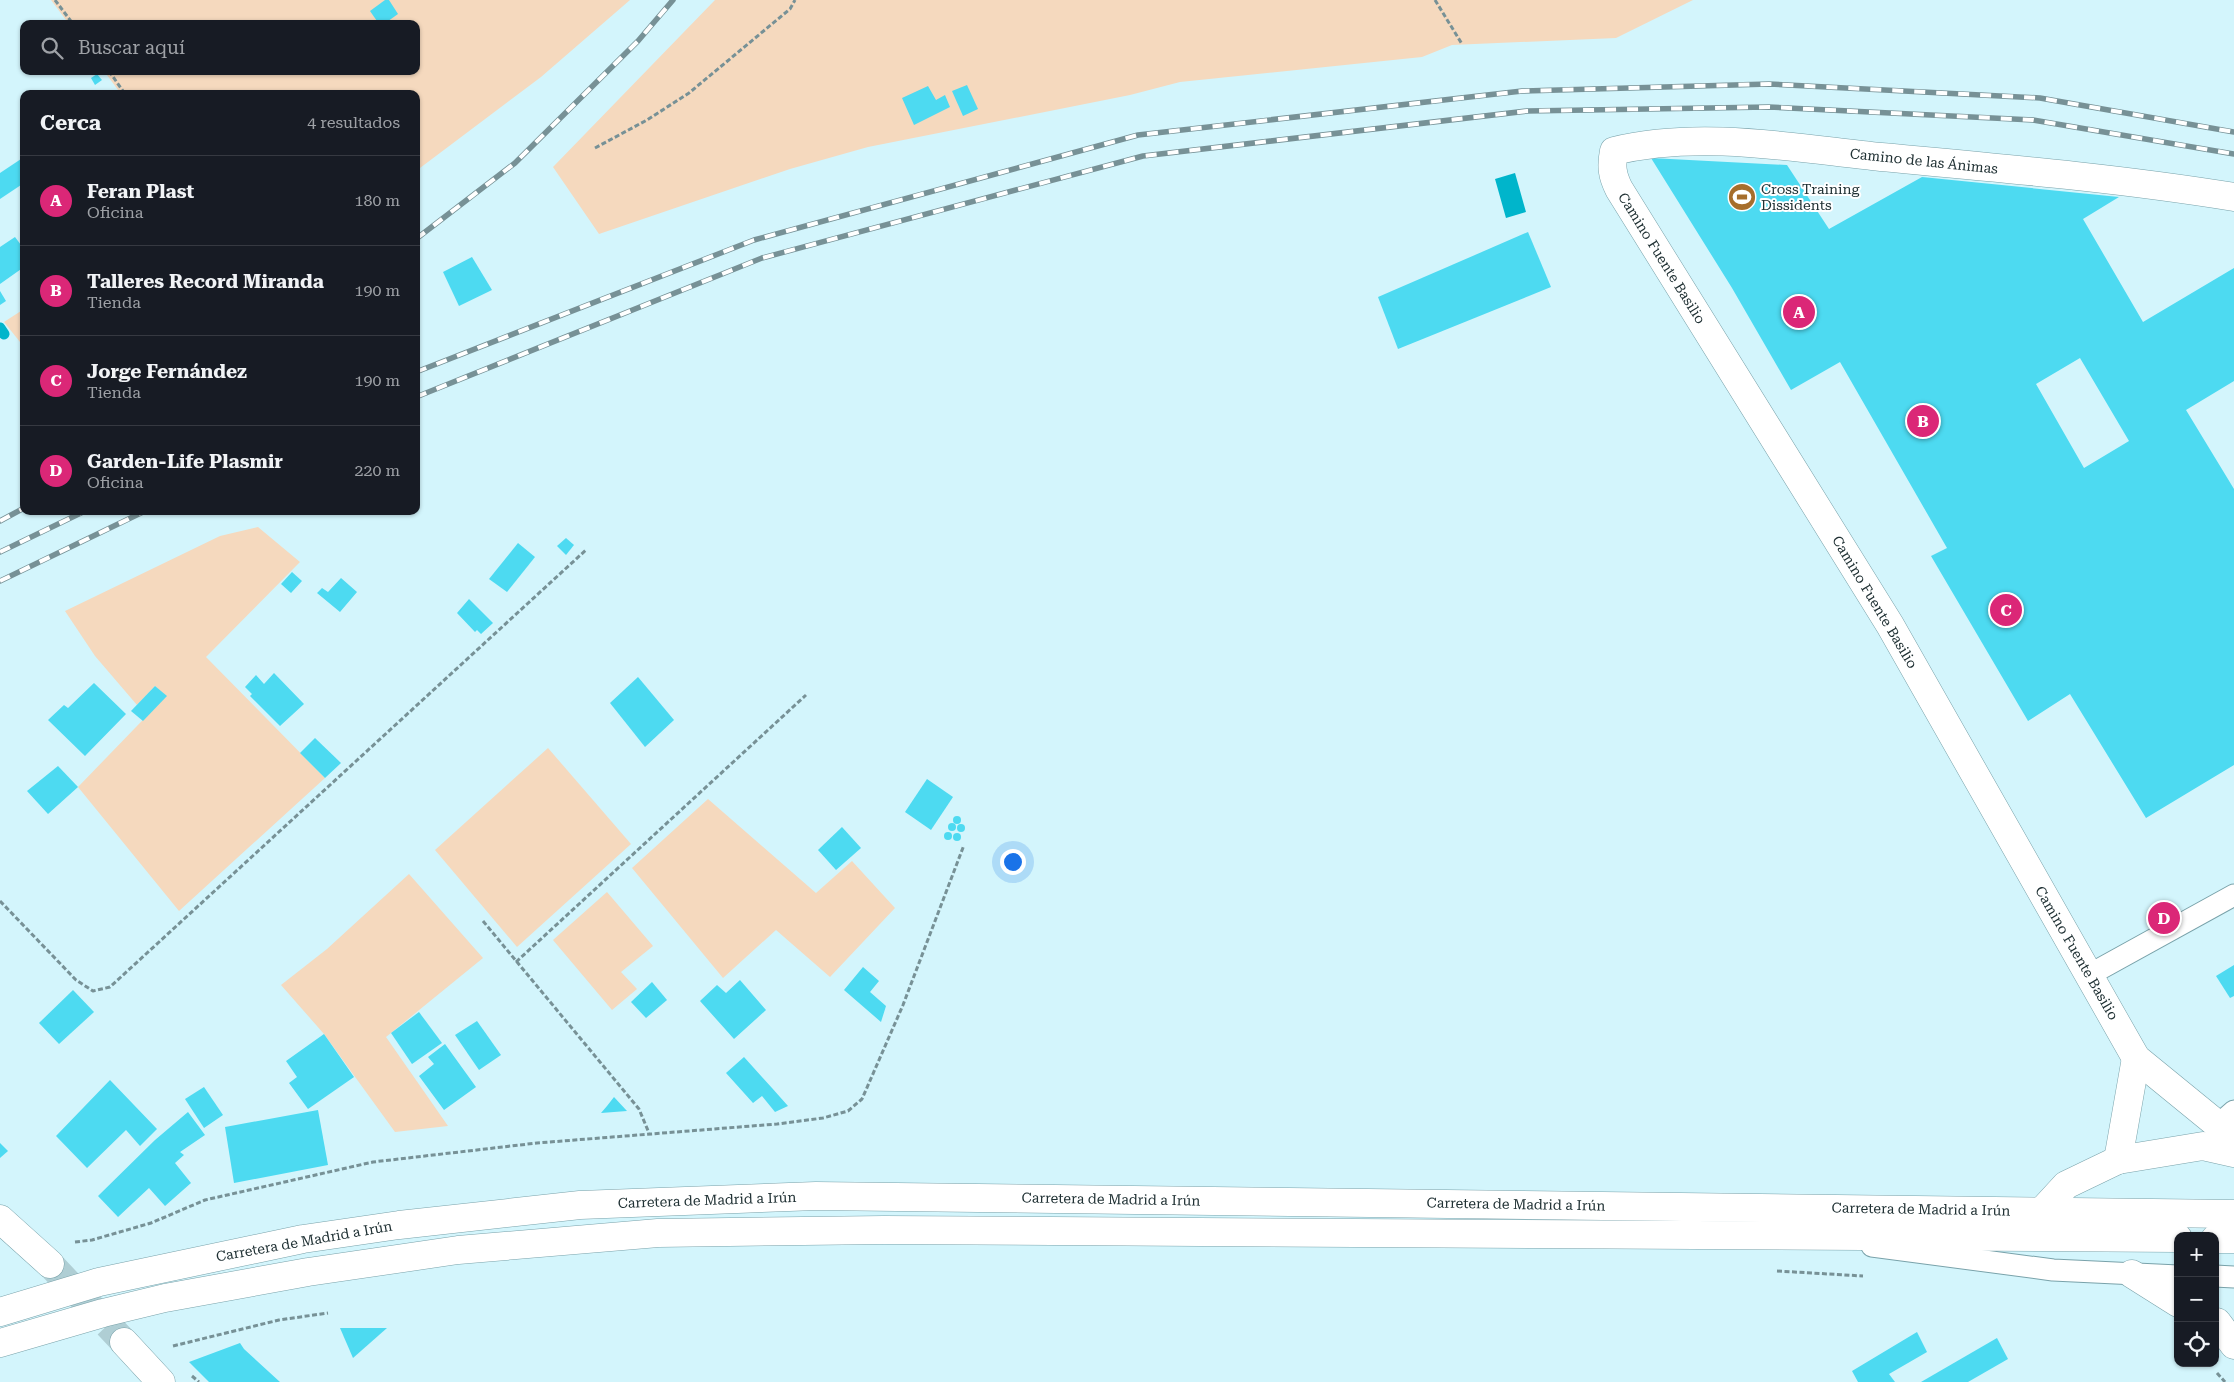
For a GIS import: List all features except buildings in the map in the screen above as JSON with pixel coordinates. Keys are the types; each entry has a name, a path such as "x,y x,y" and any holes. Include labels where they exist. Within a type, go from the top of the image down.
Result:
{"main road":[{"name":"Camino de las Ánimas","path":"1614,151 1642,144 1731,142 2092,178 2234,197"},
{"name":"Camino Fuente Basilio","path":"1614,151 1613,176 1619,189 1890,625 2136,1058 2229,1124"},
{"path":"2118,1160 2136,1058"},
{"path":"2043,1210 2066,1185 2118,1160 2203,1146 2234,1153"},
{"name":"Carretera de Madrid a Irún","path":"0,1312 99,1282 303,1239 399,1225 580,1205 816,1196 2043,1210 2234,1214"},
{"path":"0,1219 41,1256"},
{"name":"Carretera de Madrid a Irún","path":"0,1343 112,1310 308,1272 458,1250 658,1233 894,1230 2174,1238"},
{"path":"2219,1239 2234,1239"},
{"path":"2132,1274 2174,1301"},
{"path":"2222,1323 2234,1345"},
{"path":"130,1349 161,1382"}],"lane":[{"path":"2089,975 2234,895"},
{"name":"Carretera de Madrid a Irún","path":"1805,1236 1960,1259 2053,1270 2174,1276"},
{"path":"2219,1276 2234,1277"}],"path":[{"path":"55,0 70,20"},
{"path":"595,148 647,120 689,93 790,9 795,0"},
{"path":"1434,0 1462,44"},
{"path":"112,75 122,90"},
{"path":"0,901 76,980 93,991 110,987 587,549"},
{"path":"516,962 806,695"},
{"path":"41,1256 151,1223 205,1200 373,1162 649,1133 777,1124 823,1118 848,1111 862,1099 903,1004 964,845"},
{"path":"483,921 639,1108 649,1133"},
{"path":"1774,1270 1873,1277"},
{"path":"130,1349 328,1313"}],"shaded area":[{"path":"51,0 630,0 541,77 420,168 420,90 118,90 107,75 420,75 420,20 66,20"},
{"path":"715,0 1693,0 1616,38 1452,45 1422,57 1180,82 1130,95 868,147 790,169 599,234 553,167"},
{"path":"20,312 20,342 4,322"},
{"path":"258,527 300,562 206,657 325,778 179,911 78,787 166,696 155,686 137,705 95,656 65,611 220,536"},
{"path":"548,748 631,844 517,947 435,850"},
{"path":"708,799 816,893 852,861 895,908 830,977 776,930 723,978 632,868"},
{"path":"409,874 483,958 386,1037 448,1126 395,1132 324,1034 281,985 327,949"},
{"path":"607,892 653,946 621,972 637,989 612,1010 553,940"}],"water":[{"path":"1515,173 1526,212 1506,218 1495,179"}],"waterway":[{"path":"0,328 4,334"}],"tunnel":[{"path":"50,1264 124,1342"}],"railway":[{"path":"420,236 515,163 638,41 673,0"},
{"path":"420,370 754,240 1138,135 1522,91 1769,84 2040,98 2234,132"},
{"path":"420,395 762,258 1143,156 1527,111 1769,107 2033,120 2234,154"},
{"path":"0,521 20,510"},
{"path":"0,552 77,515"},
{"path":"0,581 137,515"}],"place":[{"name":"Cross Training Dissidents","path":"1742,197"},
{"name":"Feran Plast","path":"1799,312"},
{"name":"Talleres Record Miranda","path":"1923,421"},
{"name":"Jorge Fernández","path":"2006,610"},
{"name":"Garden-Life Plasmir","path":"2164,918"}]}
